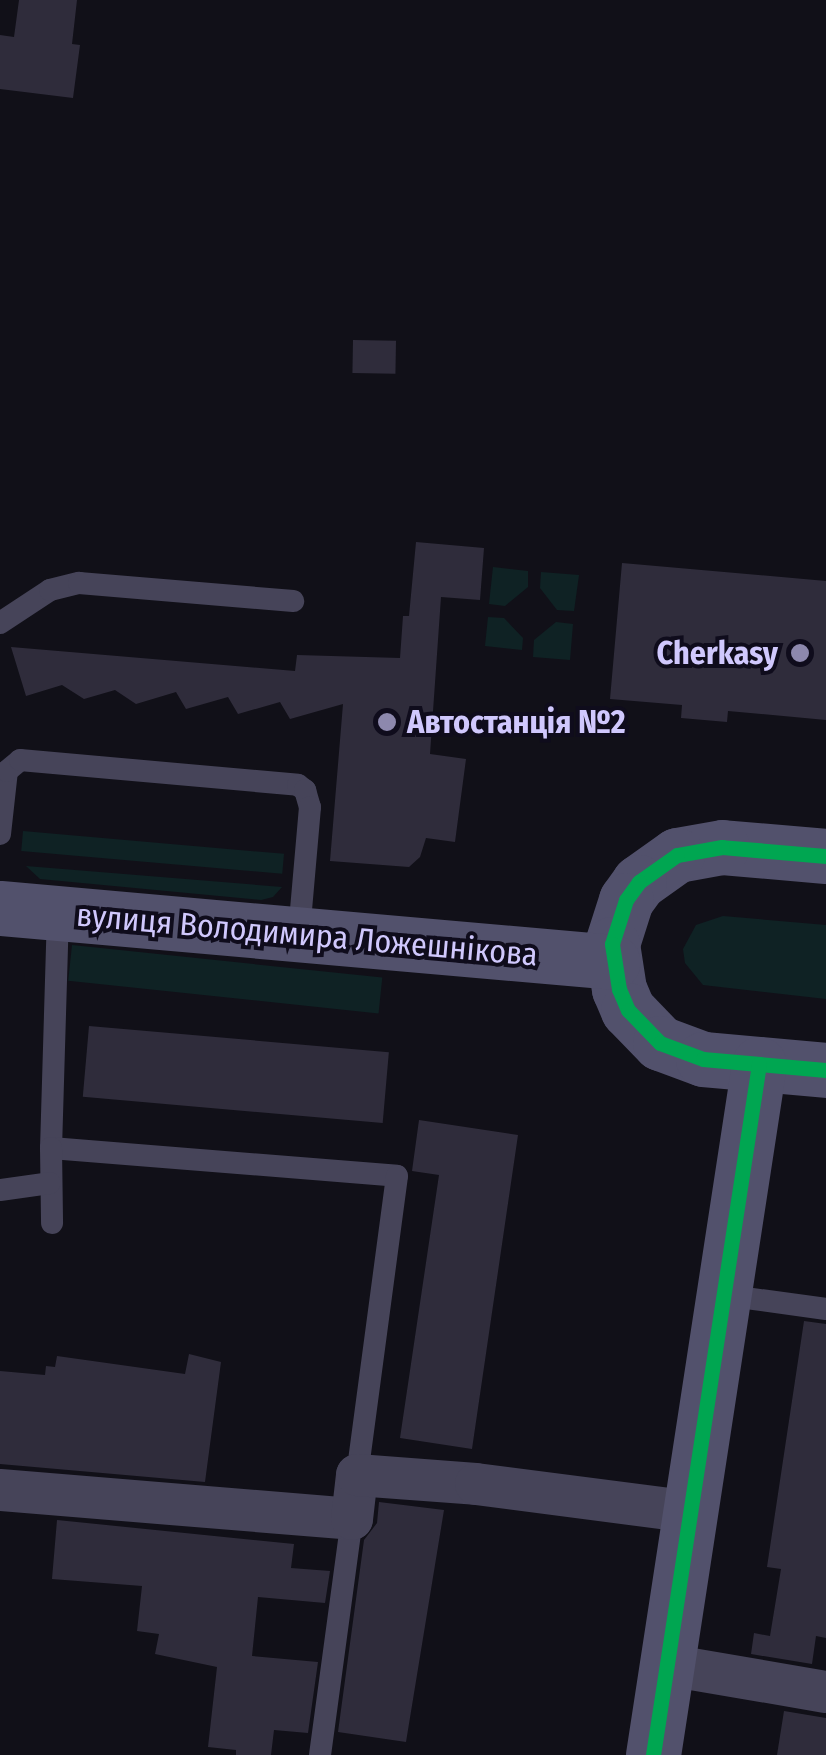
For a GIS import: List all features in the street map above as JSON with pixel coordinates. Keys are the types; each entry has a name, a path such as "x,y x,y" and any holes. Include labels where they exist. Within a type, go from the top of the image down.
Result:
{"street":[{"path":"826,856 722,847 676,855 648,874 626,900 615,932 613,962 628,1010 660,1043 703,1060 826,1070"},
{"name":"вулиця Володимира Ложешнікова","path":"0,908 613,962"},
{"path":"654,1755 759,1064"},
{"path":"0,1490 352,1520 358,1475 476,1484 691,1512"},
{"path":"668,1664 826,1692"}],"lane":[{"path":"0,623 50,590 79,583 293,601"},
{"path":"0,834 7,771 20,760 298,785 305,790 310,807 299,934"},
{"path":"52,1223 58,913"},
{"path":"51,1148 397,1176 358,1475"},
{"path":"0,1190 50,1183"},
{"path":"724,1295 826,1309"},
{"path":"320,1755 352,1520"}],"green space":[{"path":"493,567 528,571 528,587 505,606 489,604"},
{"path":"541,572 579,575 574,611 557,610 540,588"},
{"path":"488,617 504,618 523,638 522,650 485,646"},
{"path":"556,622 573,624 570,660 533,657 534,640"},
{"path":"23,831 284,854 282,874 21,851"},
{"path":"26,866 282,887 273,897 261,900 40,879"},
{"path":"723,916 826,925 826,999 703,985 685,963 683,949 696,925"},
{"path":"72,945 382,978 379,1013 68,981"}],"building":[{"path":"19,0 77,0 72,44 80,45 73,98 0,89 0,35 14,37"},
{"path":"353,340 396,341 395,374 352,373"},
{"path":"416,542 484,548 480,600 441,597 430,754 466,759 455,842 426,838 420,857 409,867 330,861 343,704 290,719 280,702 238,714 228,697 186,709 176,692 136,704 115,690 84,699 62,685 26,696 11,647 295,671 297,655 400,658 403,616 409,616"},
{"path":"622,563 826,581 826,720 728,711 727,722 681,718 682,705 610,699"},
{"path":"89,1026 389,1052 383,1123 83,1097"},
{"path":"419,1120 518,1135 472,1449 400,1438 439,1175 412,1171"},
{"path":"804,1321 826,1324 826,1638 816,1636 812,1664 751,1654 754,1633 770,1636 781,1569 767,1567"},
{"path":"189,1354 221,1362 205,1482 0,1464 0,1371 45,1375 46,1366 55,1367 57,1356 185,1374"},
{"path":"379,1502 444,1510 406,1742 338,1732 364,1540 377,1523"},
{"path":"57,1520 294,1544 291,1568 330,1571 325,1603 258,1597 252,1656 318,1662 308,1733 274,1730 271,1755 236,1755 236,1750 208,1747 217,1667 155,1654 159,1634 137,1631 142,1586 52,1579"},
{"path":"784,1711 826,1718 826,1755 777,1755"}],"transit line":[{"path":"826,856 722,847 677,855 639,882 626,900 612,944 619,989 628,1010 660,1043 703,1059 826,1070"},
{"path":"653,1755 759,1064"}],"place":[{"name":"Cherkasy","path":"800,653"},
{"name":"Автостанція №2","path":"387,722"}]}
